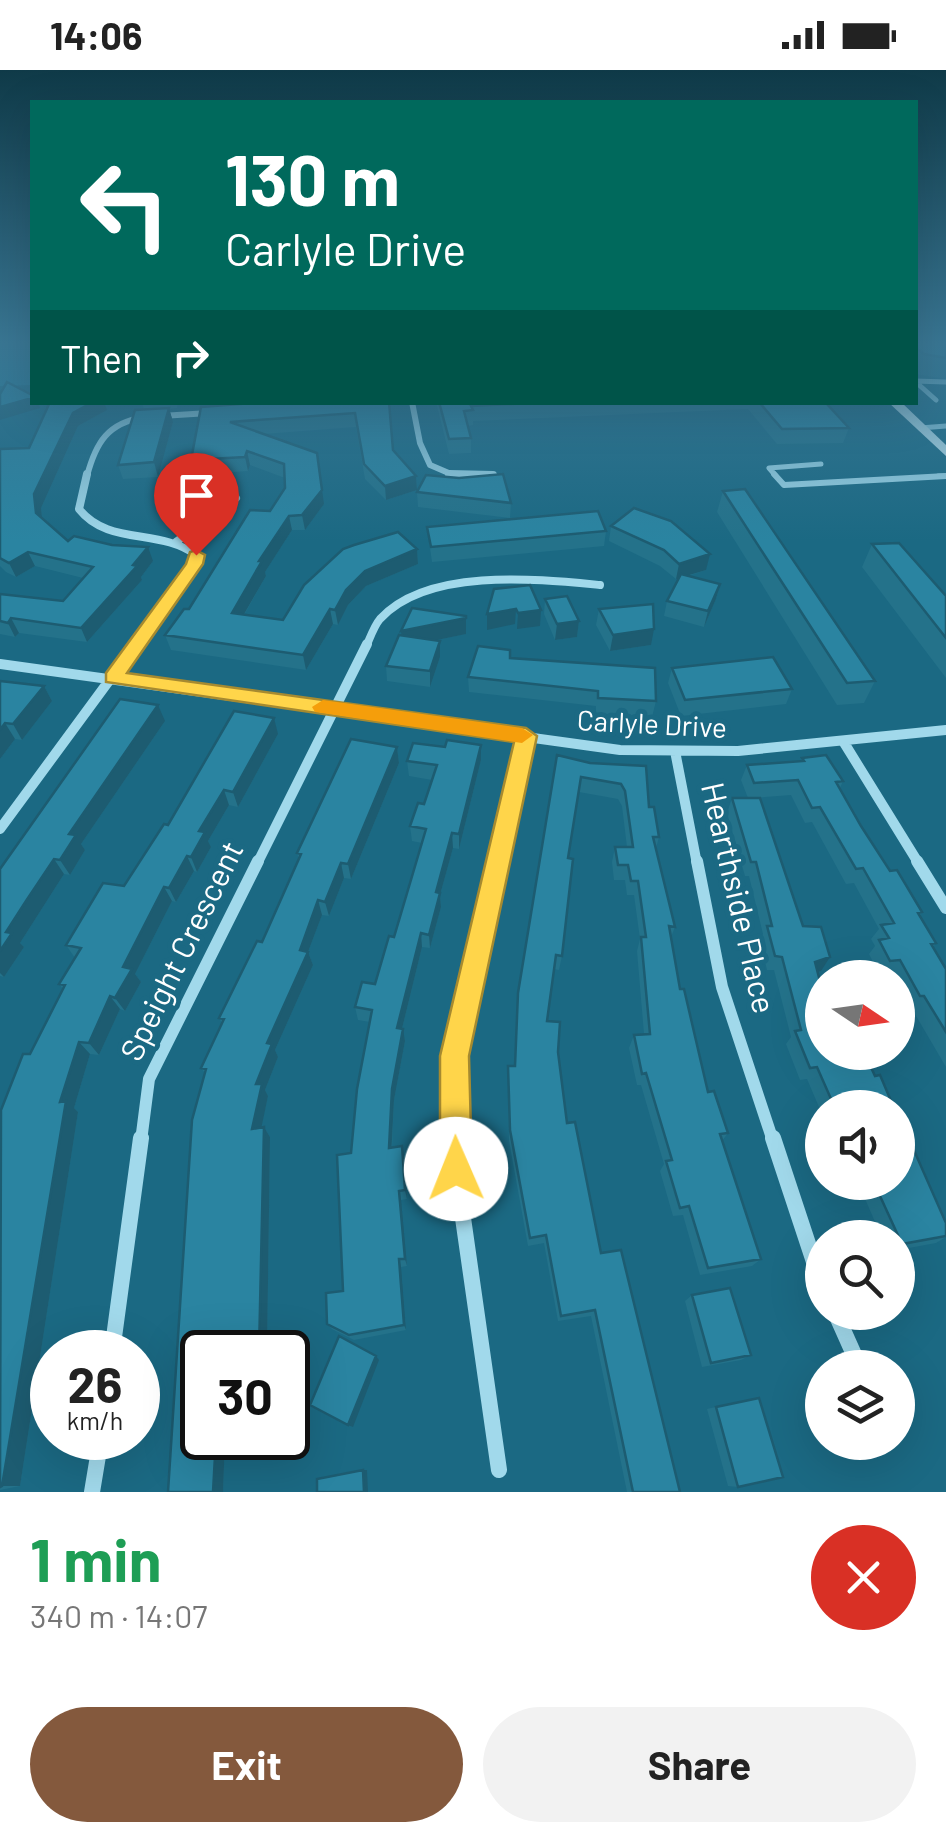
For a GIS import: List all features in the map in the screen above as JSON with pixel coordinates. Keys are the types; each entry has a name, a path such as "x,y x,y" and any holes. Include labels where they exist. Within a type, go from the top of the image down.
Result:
{"main road":[{"path":"900,408 946,452"}],"street":[{"path":"413,408 424,462 438,474 493,475"},
{"path":"0,829 194,564 196,555 176,542 102,530 86,520 79,508 98,438 112,425 134,418 228,412"},
{"path":"176,542 236,498"},
{"name":"Speight Crescent","path":"115,1330 149,1078 380,619 406,598 444,585 503,578 600,584"},
{"name":"Carlyle Drive","path":"0,664 620,750 738,752 946,730"},
{"path":"500,1470 456,1169 454,1056 526,736"},
{"path":"843,741 946,908"},
{"name":"Hearthside Place","path":"675,751 722,987 805,1235"},
{"path":"92,1492 97,1460"}],"lane":[{"path":"920,428 946,426"},
{"path":"821,464 769,468 784,485 946,476"}],"building":[{"path":"47,408 81,408 73,413 34,494 36,513 68,541 74,536 112,545 148,547 133,565 137,566 81,628 11,618 8,623 0,621 0,594 63,601 93,567 28,552 9,563 0,558 0,449 29,448"},
{"path":"169,408 154,462 118,465 135,410"},
{"path":"201,408 390,408 393,450 416,476 385,486 364,464 355,413 230,422 317,453 322,490 302,515 289,516 259,561 232,613 283,620 304,585 343,549 354,545 398,532 417,549 365,571 346,590 335,610 330,609 303,655 165,635 184,609 189,609 250,510 270,511 285,488 284,464 247,451 245,457 191,460"},
{"path":"441,408 472,408 464,411 471,438 449,439"},
{"path":"764,408 831,408 849,428 782,429"},
{"path":"503,474 511,503 417,492 426,475 459,478"},
{"path":"745,489 875,681 847,683 723,491"},
{"path":"634,508 671,521 710,554 679,564 664,550 611,526"},
{"path":"598,511 606,531 431,547 427,527"},
{"path":"899,543 946,596 946,638 872,544"},
{"path":"681,574 720,584 708,611 667,601"},
{"path":"530,585 541,610 487,614 494,589"},
{"path":"567,596 579,621 557,624 545,599"},
{"path":"653,604 654,629 613,635 599,609"},
{"path":"412,608 466,616 466,618 401,631"},
{"path":"399,635 440,641 430,671 386,666"},
{"path":"478,646 510,650 510,658 655,668 656,701 598,698 598,691 468,677"},
{"path":"773,657 792,689 685,700 672,668"},
{"path":"0,681 44,686 13,724 5,723 0,730"},
{"path":"120,699 158,705 69,834 76,835 60,860 54,859 6,932 12,933 0,951 0,869"},
{"path":"234,711 274,718 233,792 224,790 199,831 205,832 191,857 187,856 169,888 164,887 123,967 132,969 115,998 110,996 89,1043 79,1042 60,1102 66,1101 0,1487 1,1110 23,1054 30,1054 65,985 59,984 81,948 66,945 103,883 124,886 164,824 168,825"},
{"path":"351,739 397,747 348,864 341,863 325,902 318,900 300,950 308,952 267,1043 272,1044 256,1084 262,1084 252,1129 264,1127 259,1330 180,1330 180,1460 215,1460 213,1492 168,1492 192,1120 206,1069 201,1068 224,1019 219,1018 257,941 262,942 301,854 297,853"},
{"path":"447,740 481,745 459,834 452,833 429,935 421,933 397,1028 403,1029 392,1089 389,1148 402,1146 405,1190 399,1191 405,1259 399,1259 404,1325 349,1335 327,1324 326,1293 343,1291 337,1155 351,1153 357,1089 372,1010 355,1007 362,982 375,984 389,936 394,937 426,829 410,826 418,803 424,804 437,765 407,761 413,743 445,747"},
{"path":"557,755 590,763 646,766 649,807 654,807 659,837 653,837 675,927 669,926 680,989 684,989 708,1092 714,1091 728,1133 720,1134 761,1259 708,1268 689,1206 680,1208 666,1161 672,1160 646,1073 642,1074 634,1035 650,1034 641,937 646,937 638,881 631,881 628,865 618,865 615,847 633,847 625,791 621,784 581,777 568,858 573,859 562,956 556,955 547,1021 560,1022 558,1052 567,1123 575,1122 601,1253 621,1250 680,1492 633,1492 595,1310 561,1316 546,1235 530,1238 510,1130 508,1066 515,1066 518,993"},
{"path":"826,755 843,781 836,782 861,826 890,871 897,870 922,912 918,913 936,943 931,944 946,969 946,1032 915,987 915,960 889,960 879,940 889,938 881,925 894,923 863,868 856,869 820,807 812,808 798,780 754,783 747,765 804,761 802,758"},
{"path":"732,798 760,798 803,926 821,927 830,957 805,960 805,1056 795,1031 801,1030 782,957 775,956 767,926 772,926 756,862 751,862"},
{"path":"818,1070 872,1070 875,1076 880,1075 886,1090 827,1090"},
{"path":"915,1153 946,1223 946,1236 915,1242 915,1220 891,1220 882,1200 915,1200"},
{"path":"730,1288 751,1355 711,1363 692,1295"},
{"path":"339,1336 376,1356 348,1425 310,1405"},
{"path":"759,1398 783,1477 738,1487 716,1407"},
{"path":"363,1470 364,1492 317,1492 317,1479"}],"slow traffic":[{"path":"323,707 522,735"}],"route":[{"path":"196,555 194,564 114,678 526,736 454,1056 456,1169"}]}
